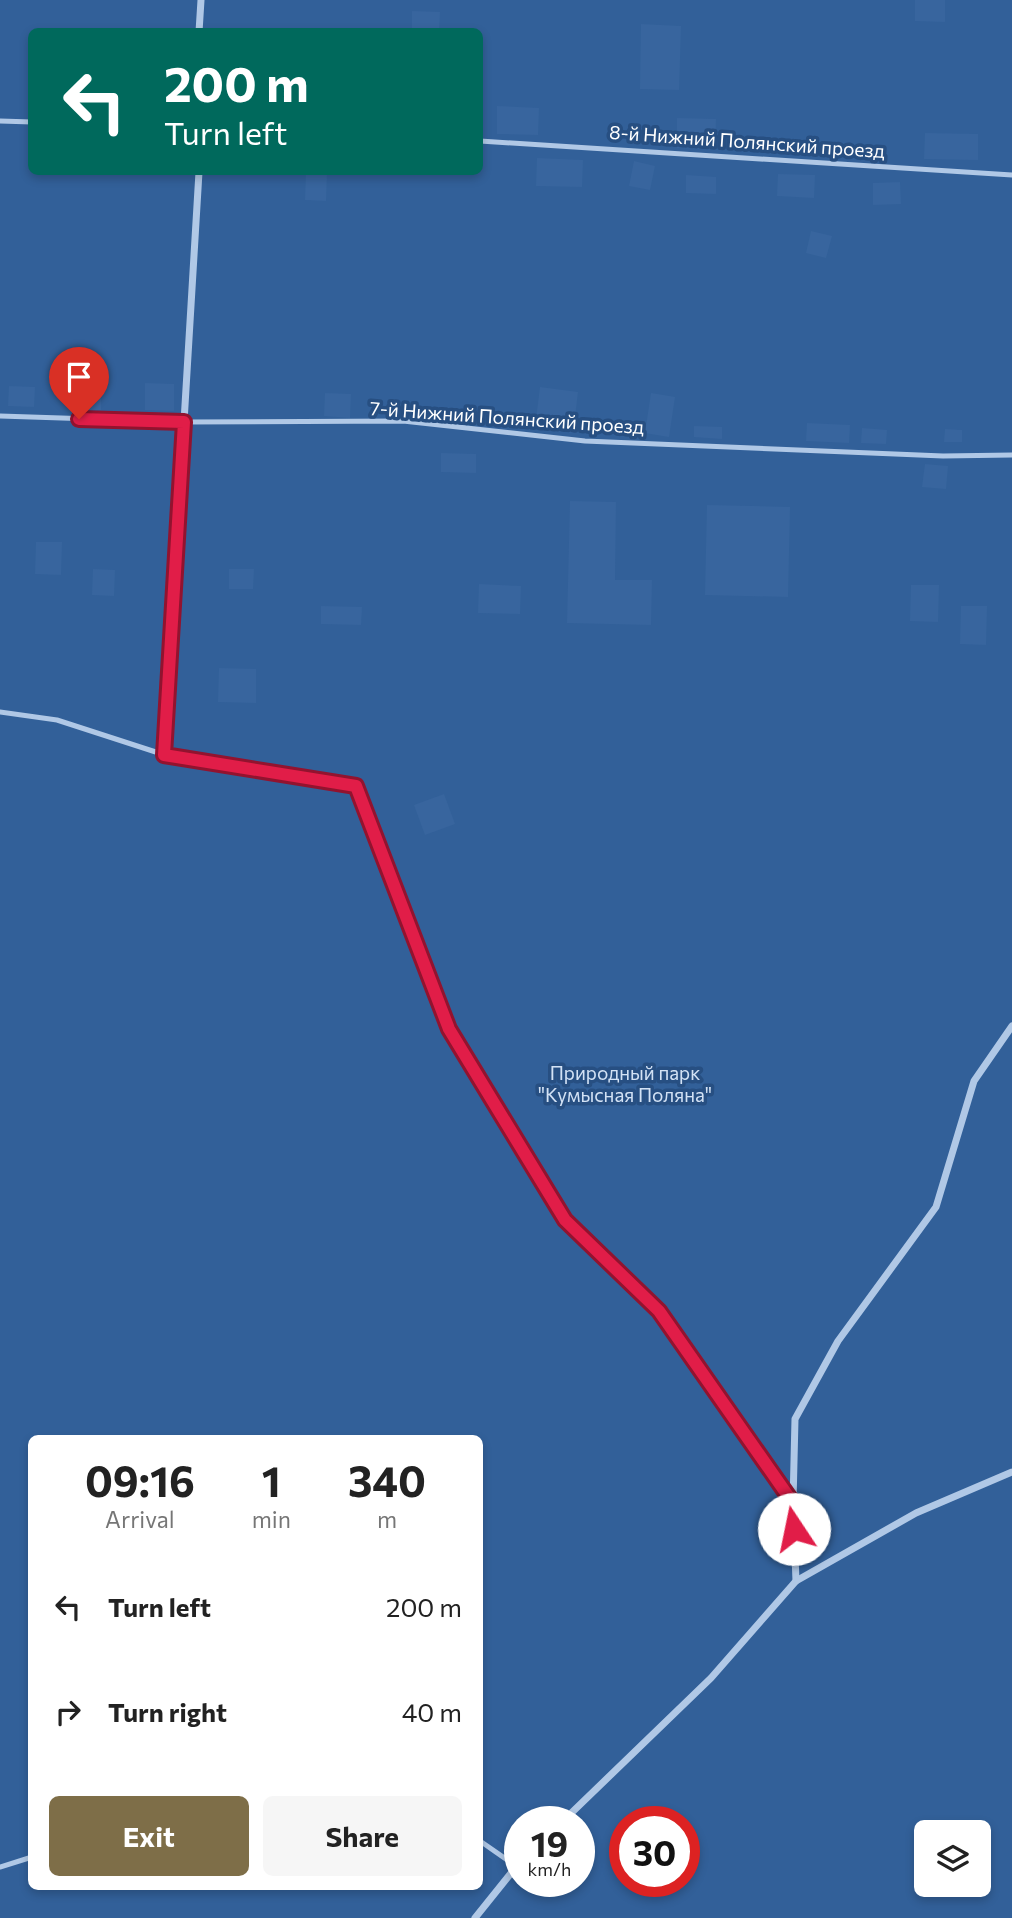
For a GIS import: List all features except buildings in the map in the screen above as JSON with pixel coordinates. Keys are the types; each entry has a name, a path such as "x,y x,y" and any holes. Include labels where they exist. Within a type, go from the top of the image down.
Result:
{"street":[{"path":"200,28 201,0"},
{"path":"184,422 199,175"},
{"path":"796,1581 793,1503 795,1419 838,1341 936,1207 974,1081 1012,1026"},
{"path":"579,1806 711,1678 796,1581 916,1513 1012,1472"},
{"path":"475,1918 504,1882"}],"lane":[{"path":"0,121 28,122"},
{"name":"8-й Нижний Полянский проезд","path":"483,141 1012,175"},
{"name":"7-й Нижний Полянский проезд","path":"0,416 184,422 403,422 585,441 943,456 1012,455"},
{"path":"164,755 184,422"},
{"path":"0,712 57,720 164,755 356,786 449,1029 565,1220 659,1311 793,1503"},
{"path":"483,1843 504,1856"},
{"path":"0,1867 28,1858"}],"green space":[{"name":"Природный парк \"Кумысная Поляна\"","path":"0,0 1012,0 1012,1918 0,1918"}],"route":[{"path":"79,419 184,422 164,755 356,786 449,1029 565,1220 659,1311 793,1503 794,1529"}]}
